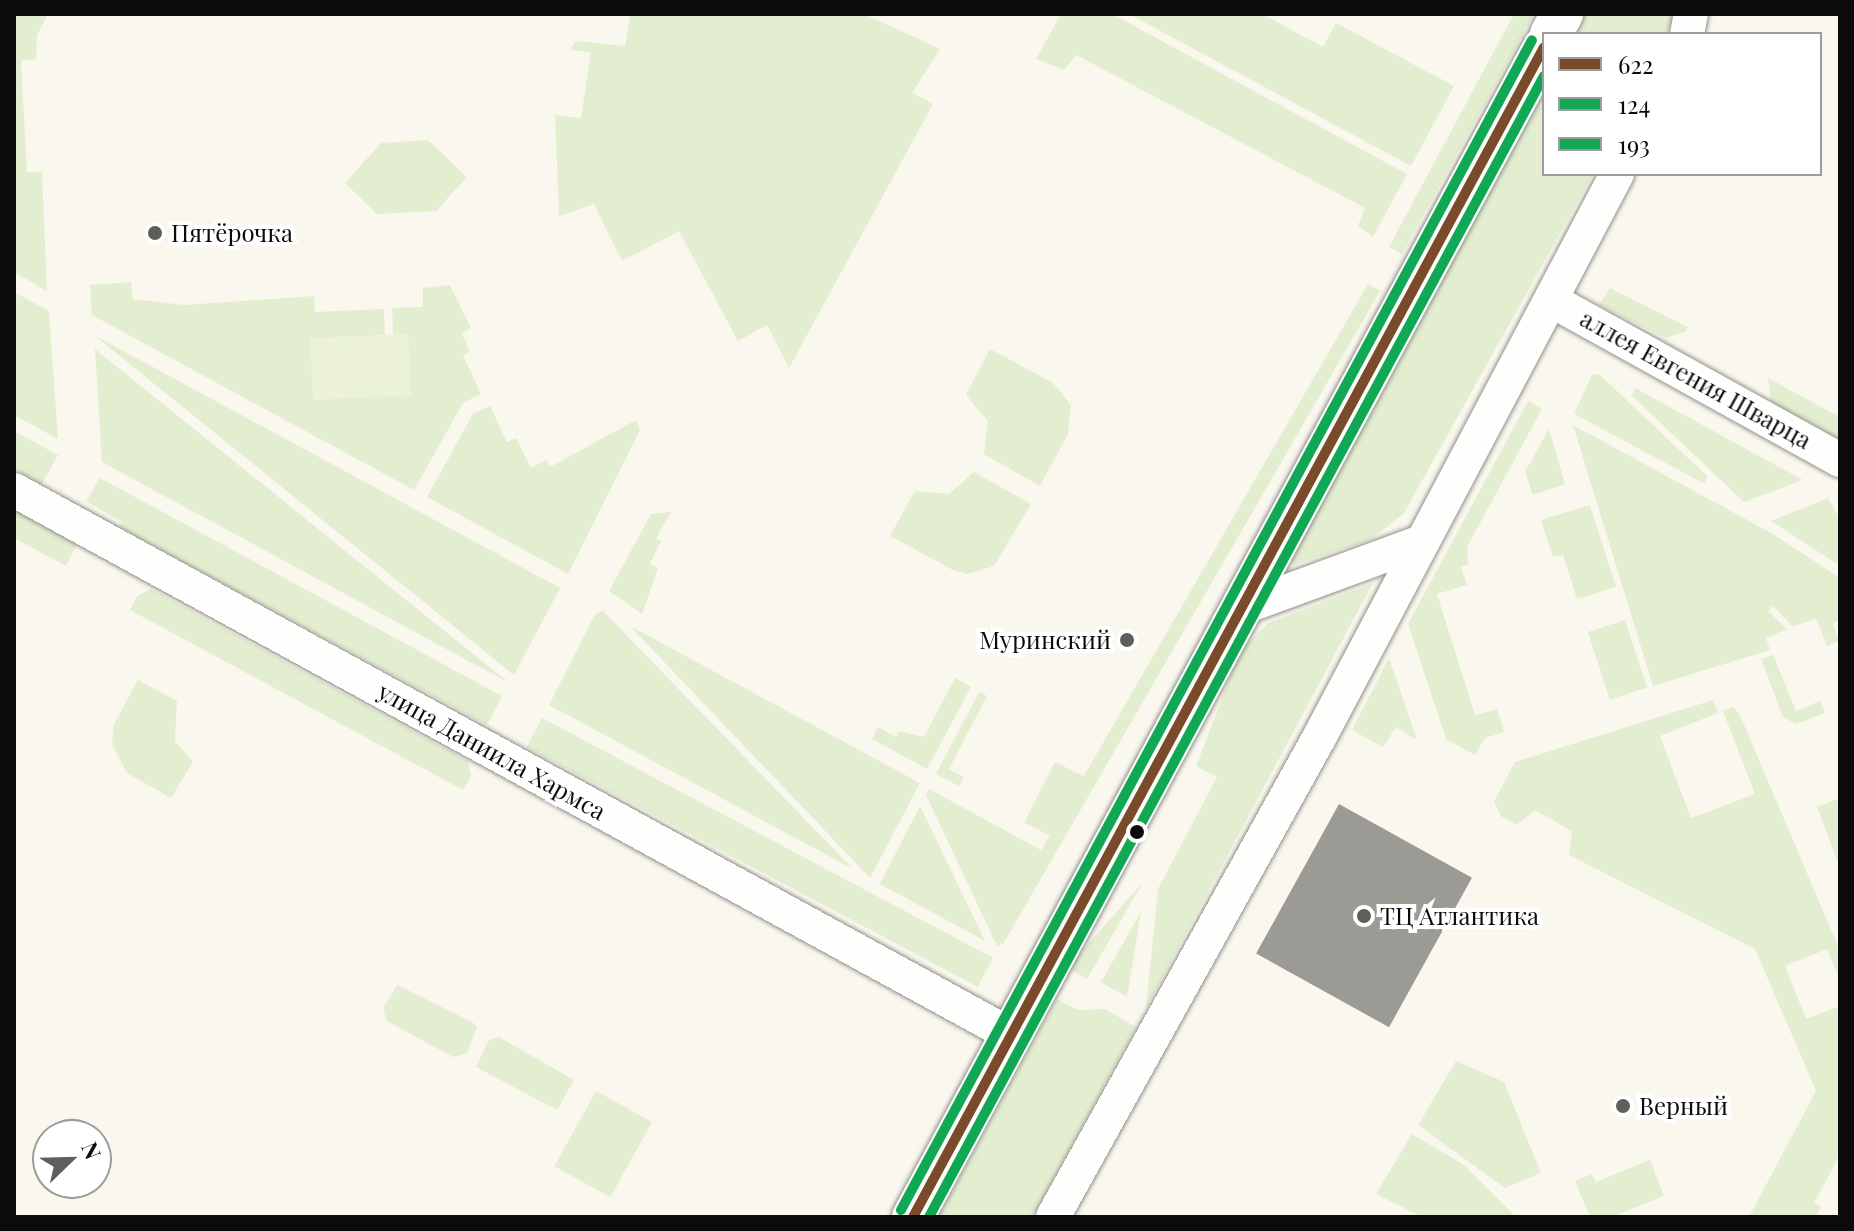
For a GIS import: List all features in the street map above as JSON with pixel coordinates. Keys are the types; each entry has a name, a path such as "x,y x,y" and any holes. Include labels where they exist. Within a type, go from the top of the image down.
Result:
{"street":[{"path":"1552,32 1562,14"},
{"path":"913,1217 1542,51"},
{"path":"1053,1217 1319,738 1418,543 1616,176"},
{"name":"аллея Евгения Шварца","path":"1551,300 1840,460"},
{"name":"улица Даниила Хармса","path":"14,490 1011,1035"},
{"path":"1239,609 1418,543"}],"green space":[{"path":"14,14 48,14 37,35 36,59 21,61 27,172 42,172 47,291 14,272"},
{"path":"630,14 864,14 940,49 912,93 933,104 789,368 767,325 738,341 679,231 622,261 594,204 559,216 555,115 581,118 591,52 570,50 576,41 625,46"},
{"path":"1061,14 1112,14 1407,174 1373,237 1358,226 1365,208 1076,55 1064,70 1036,59"},
{"path":"1129,14 1262,14 1323,47 1336,23 1454,86 1411,166"},
{"path":"1514,14 1534,14 1402,254 1389,247"},
{"path":"1579,14 1674,14 1668,32 1569,32"},
{"path":"1542,84 1542,176 1592,176 1404,513 1370,540 1294,565 1291,560"},
{"path":"428,140 467,177 436,211 377,214 345,183 381,143"},
{"path":"131,282 133,299 184,305 314,296 315,312 384,309 385,335 311,339 314,400 407,334 393,335 392,308 423,307 423,288 450,285 471,328 462,333 470,352 463,355 481,394 463,403 414,490 92,315 90,285"},
{"path":"1368,284 1380,291 1003,944 991,937"},
{"path":"1610,288 1688,327 1686,331 1666,338 1599,305"},
{"path":"14,292 49,311 58,439 14,415"},
{"path":"408,334 411,395 313,400 310,339"},
{"path":"94,335 560,588 514,675"},
{"path":"95,349 509,683 102,462"},
{"path":"990,349 1053,383 1071,405 1068,434 1040,486 984,454 988,421 966,395"},
{"path":"1599,374 1707,476 1705,484 1574,414 1592,375"},
{"path":"1768,378 1840,417 1840,442 1771,402"},
{"path":"1635,388 1803,480 1744,502 1632,396"},
{"path":"1528,401 1542,409 1467,547 1468,564 1461,567 1467,585 1437,594 1475,715 1497,709 1504,732 1485,738 1475,755 1446,739 1408,624"},
{"path":"490,406 507,442 516,438 531,468 546,460 550,467 636,420 640,430 568,574 427,497 473,414"},
{"path":"1573,425 1773,534 1840,578 1840,620 1833,623 1839,641 1827,646 1816,618 1793,627 1773,606 1768,611 1787,629 1766,638 1770,650 1653,686"},
{"path":"1549,429 1565,484 1533,495 1525,472"},
{"path":"14,431 58,455 42,484 14,469"},
{"path":"974,472 1031,504 994,566 967,574 953,570 890,536 915,491 949,494"},
{"path":"100,478 502,696 487,725 119,527 122,522 86,501"},
{"path":"1828,498 1840,519 1840,566 1771,521"},
{"path":"1590,505 1616,587 1577,599 1563,555 1553,557 1541,520"},
{"path":"14,506 78,541 66,566 14,538"},
{"path":"671,512 656,538 661,541 650,564 658,568 642,614 609,591 651,514"},
{"path":"1373,583 1146,1008 1158,889 1217,777 1196,766 1240,652 1268,623"},
{"path":"151,589 468,761 471,776 463,790 130,610 137,596"},
{"path":"603,611 853,869 549,705 595,614"},
{"path":"1625,620 1647,688 1610,700 1588,632"},
{"path":"630,626 920,783 870,878"},
{"path":"1773,655 1796,711 1820,701 1825,713 1796,724 1783,717 1761,659"},
{"path":"1389,658 1417,740 1396,727 1383,747 1352,730"},
{"path":"955,678 971,687 927,769 872,739 878,727 896,737 899,731 924,737"},
{"path":"138,680 177,701 175,741 193,762 171,798 127,773 112,744 114,724"},
{"path":"979,692 987,696 949,769 964,777 959,786 936,774"},
{"path":"1713,700 1718,712 1733,707 1740,715 1840,951 1840,980 1827,949 1785,966 1806,1019 1840,1006 1840,1155 1814,1203 1821,1207 1816,1217 1749,1217 1816,1091 1755,949 1569,855 1572,831 1535,810 1517,825 1501,816 1494,802 1515,762","holes":["1723,711 1755,794 1691,818 1660,736"]},
{"path":"542,718 993,958 978,987 527,747"},
{"path":"1055,762 1088,779 1057,839 1024,823"},
{"path":"929,789 1048,854 998,948 926,795"},
{"path":"1840,798 1840,868 1817,807"},
{"path":"920,806 985,941 880,884"},
{"path":"1143,882 1087,979 1071,970 1082,951"},
{"path":"1141,912 1127,997 1101,982"},
{"path":"397,985 472,1022 477,1027 467,1053 453,1057 387,1021 383,1008"},
{"path":"1057,999 1078,1010 1105,1009 1136,1027 1032,1217 939,1217"},
{"path":"499,1037 574,1080 557,1110 476,1067 489,1040"},
{"path":"1456,1061 1504,1082 1541,1173 1505,1188 1418,1125"},
{"path":"596,1091 652,1122 610,1197 554,1166"},
{"path":"1412,1134 1464,1165 1516,1217 1422,1217 1376,1194"},
{"path":"1650,1160 1664,1196 1612,1217 1590,1217 1575,1181 1592,1174 1596,1182"}],"building":[{"name":"ТЦ Атлантика","path":"1339,804 1472,878 1389,1027 1256,954"}],"transit line":[{"name":"193","path":"901,1210 1532,40"},
{"name":"622","path":"913,1217 1542,51"},
{"name":"124","path":"929,1217 1542,80"}],"place":[{"name":"Пятёрочка","path":"155,233"},
{"name":"Муринский","path":"1127,640"},
{"name":"ТЦ Атлантика","path":"1364,916"},
{"name":"Верный","path":"1623,1106"}]}
